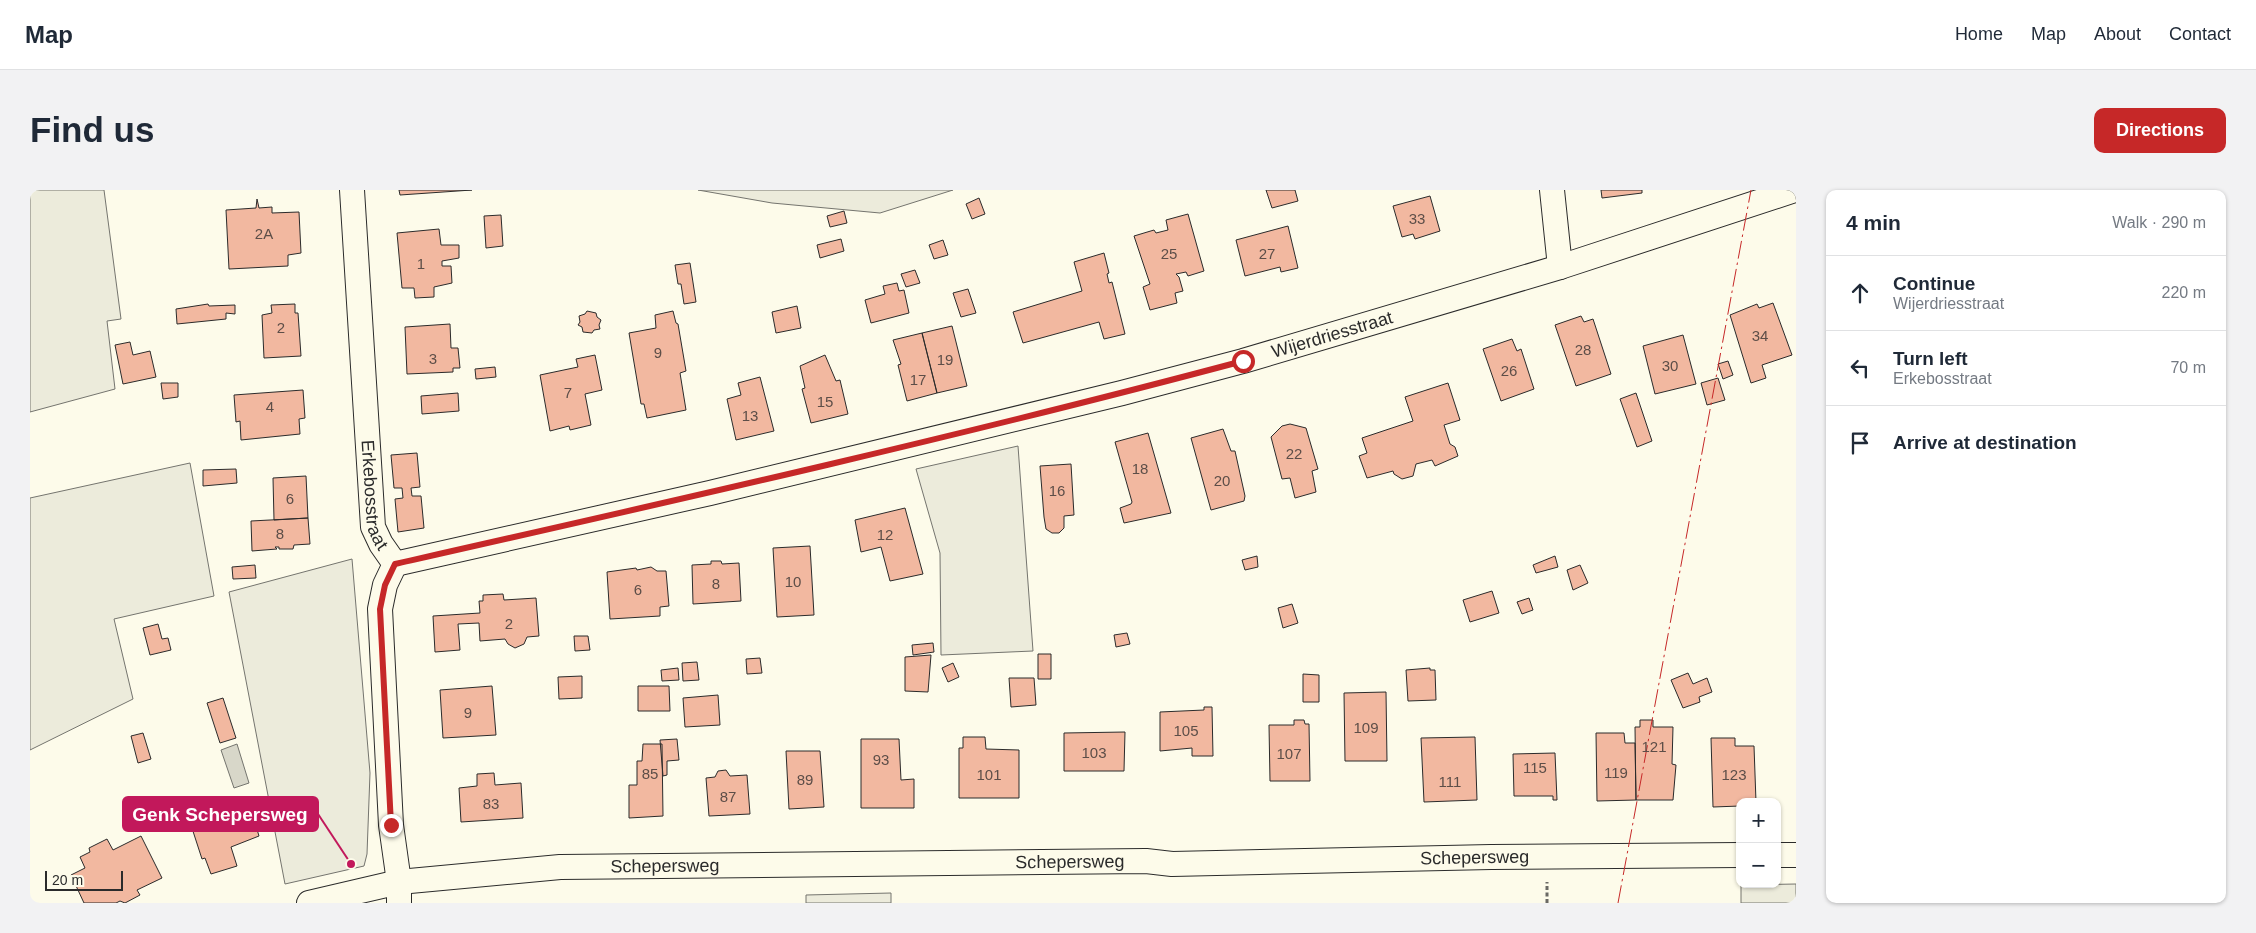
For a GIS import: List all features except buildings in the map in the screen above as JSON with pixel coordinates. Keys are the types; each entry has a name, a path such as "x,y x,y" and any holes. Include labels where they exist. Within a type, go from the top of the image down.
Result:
{"street":[{"name":"Erkebosstraat","path":"352,190 373,527 381,544 395,564 385,585 380,609 391,825 399,892"},
{"path":"1552,190 1560,267"},
{"name":"Wijerdriesstraat","path":"395,564 710,493 1122,393 1243,361 1560,267 1795,190"},
{"name":"Schepersweg","path":"309,903 399,892 560,867 1146,861 1172,864 1500,857 1736,855"},
{"path":"1781,855 1796,855"}],"shaded area":[{"path":"30,190 104,190 121,319 107,321 115,389 30,412"},
{"path":"698,190 953,190 880,213 772,203"},
{"path":"1018,446 1033,651 941,655 940,553 916,469"},
{"path":"190,463 214,596 114,619 133,699 30,750 30,498"},
{"path":"352,559 370,773 367,854 364,866 285,884 229,592"},
{"path":"237,744 249,783 234,788 221,750"},
{"path":"1781,884 1796,884 1796,903 1741,903 1741,888 1781,888"},
{"path":"891,893 891,903 806,903 806,895"}],"power":[{"path":"1618,903 1751,190"}],"place":[{"name":"Genk Schepersweg","path":"351,864"}],"route":[{"path":"391,825 380,609 385,585 395,564 710,493 1122,393 1243,361"}]}
